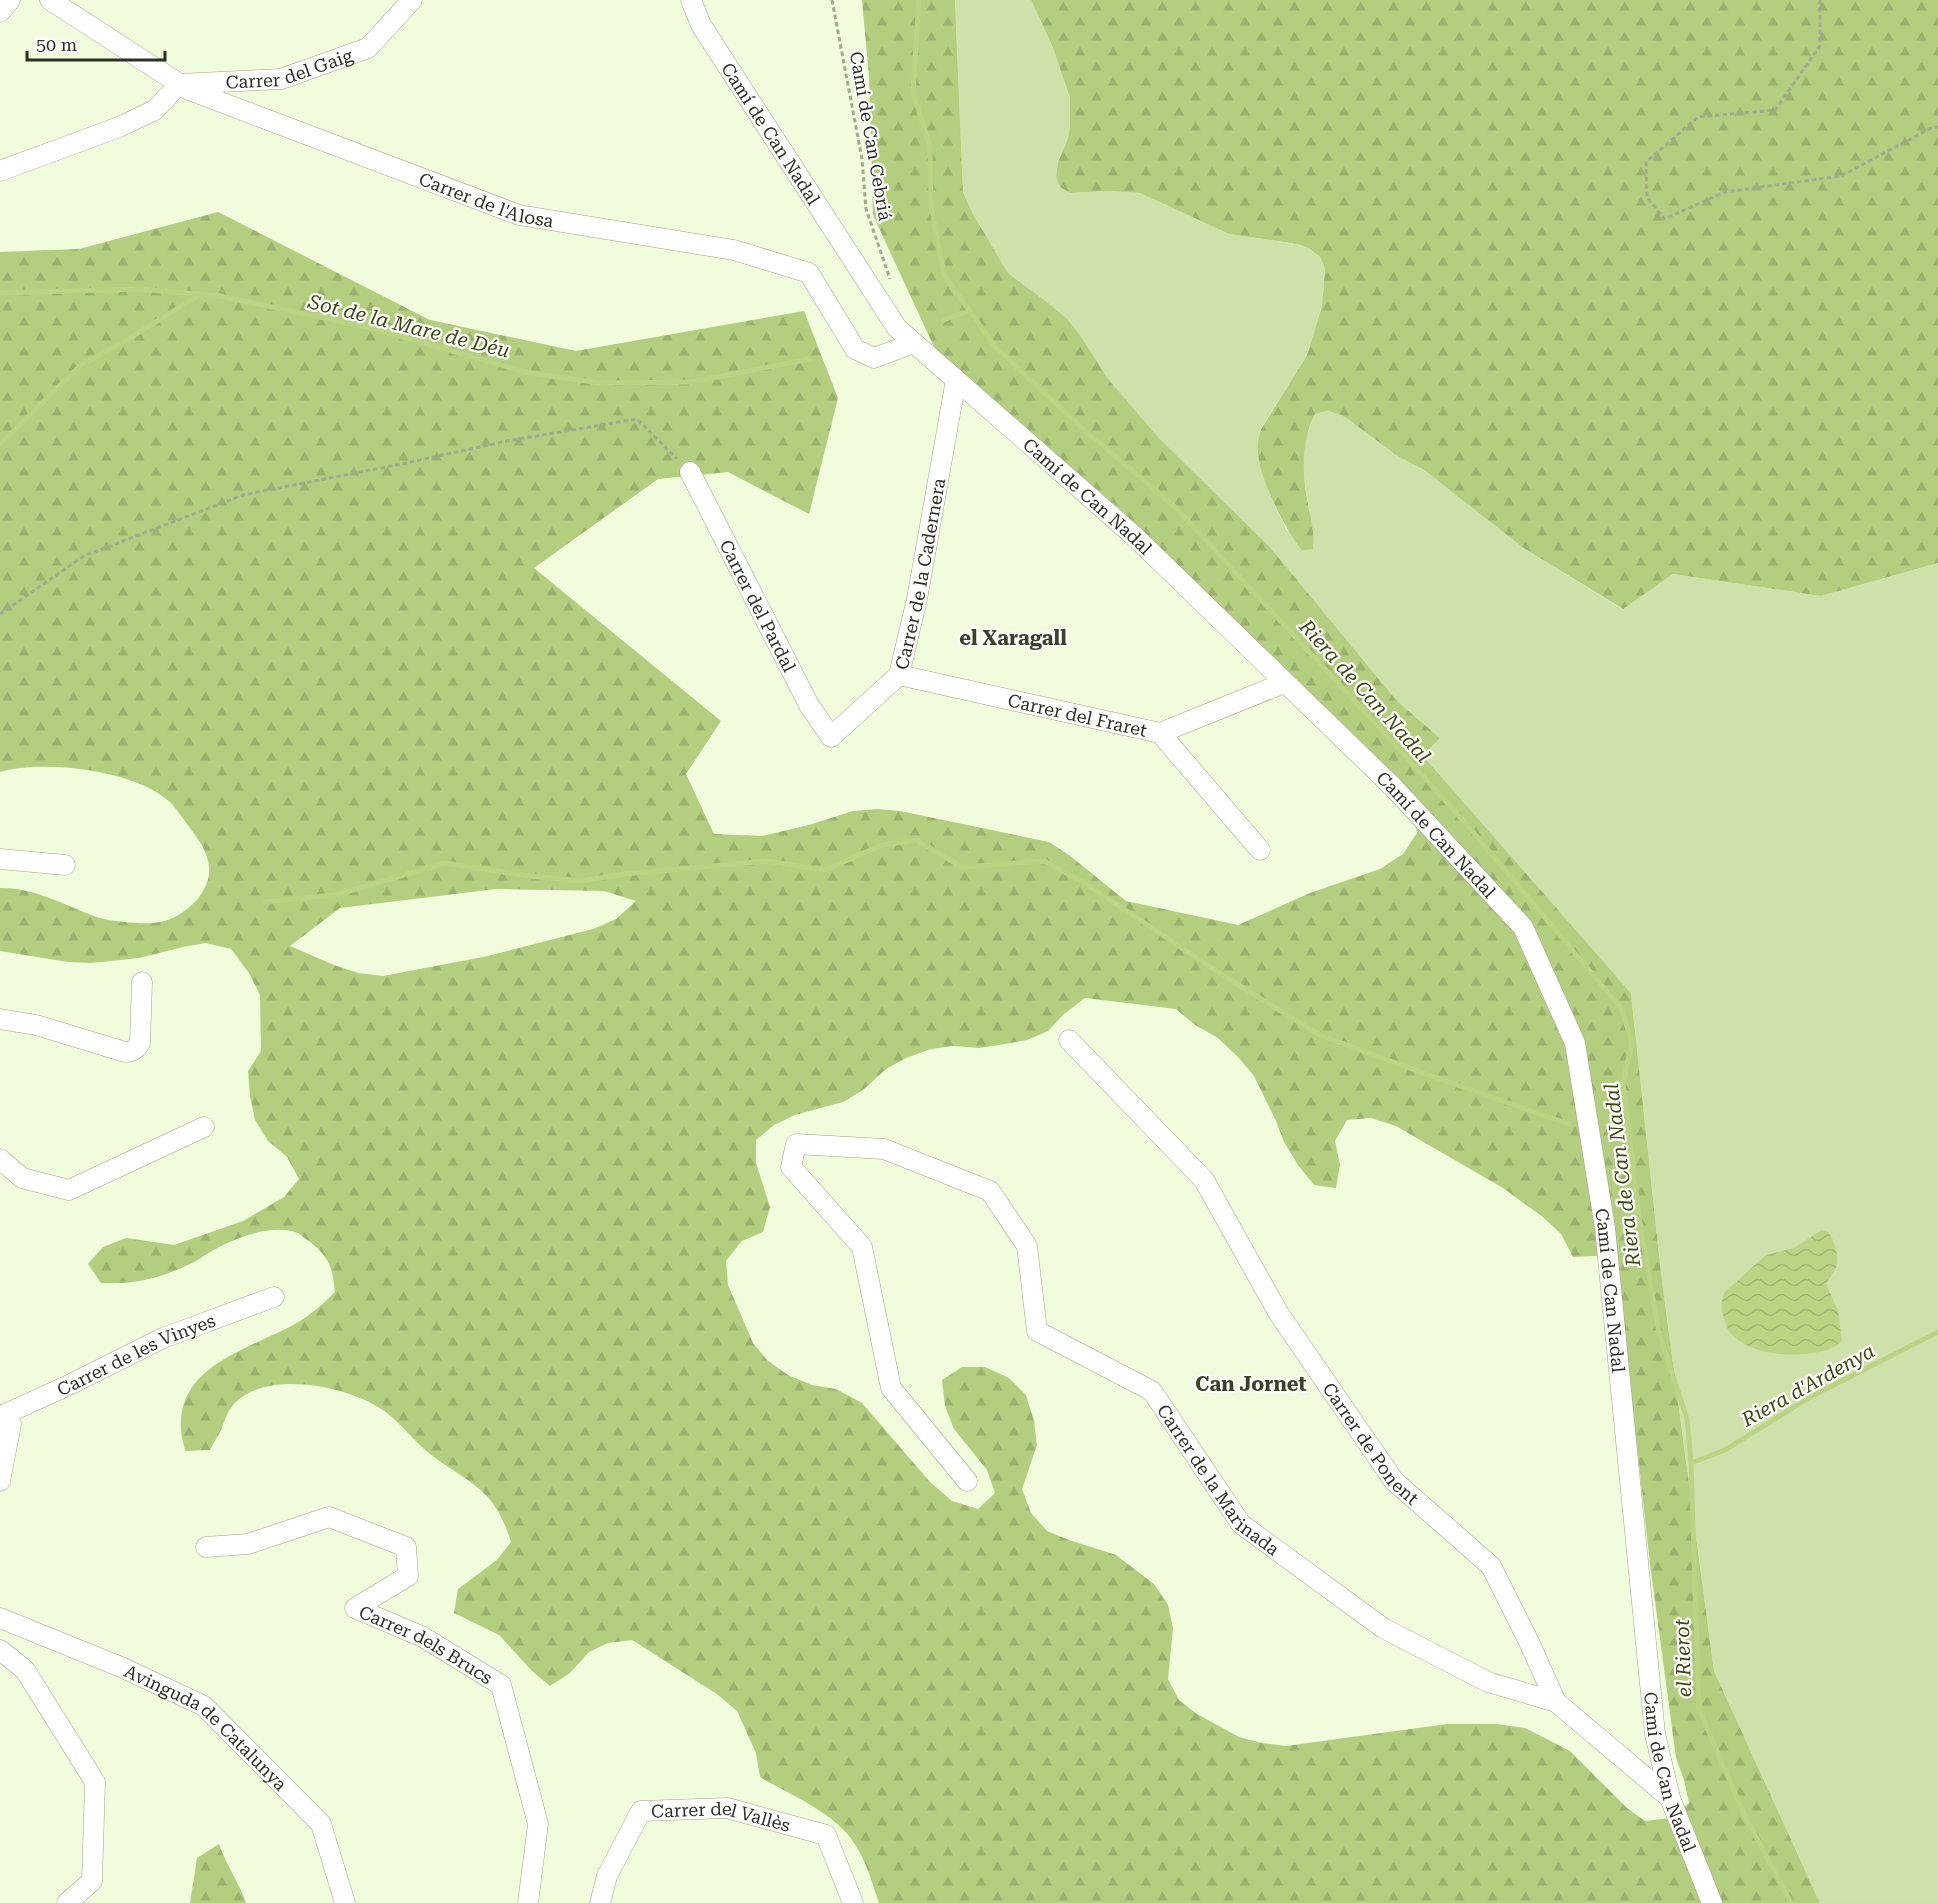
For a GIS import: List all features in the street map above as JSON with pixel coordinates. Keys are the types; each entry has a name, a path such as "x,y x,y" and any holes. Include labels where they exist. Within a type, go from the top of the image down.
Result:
{"street":[{"path":"0,12 10,0"},
{"name":"Carrer de l'Alosa","path":"50,0 189,90 519,215 734,250 809,273 855,349 874,358 914,343"},
{"name":"Carrer del Gaig","path":"179,84 281,79 368,48 412,0"},
{"name":"Camí de Can Nadal","path":"691,0 701,25 897,328 1133,535 1393,787 1523,927 1575,1042 1605,1228 1655,1734 1670,1798 1712,1903"},
{"path":"0,171 119,127 155,110 179,84"},
{"name":"Carrer de la Cadernera","path":"831,736 899,675 917,599 956,380"},
{"name":"Carrer del Pardal","path":"690,472 809,705 831,736"},
{"name":"Carrer del Fraret","path":"899,675 1161,733 1284,683"},
{"path":"1161,733 1260,850"},
{"path":"0,859 65,865"},
{"path":"0,1019 36,1025 131,1052 140,1043 142,982"},
{"name":"Carrer de Ponent","path":"1069,1040 1204,1180 1279,1314 1394,1481 1491,1566 1556,1702 1670,1798"},
{"path":"0,1160 22,1178 69,1190 204,1127"},
{"name":"Carrer de la Marinada","path":"967,1480 891,1388 862,1247 791,1167 796,1144 884,1149 990,1191 1027,1246 1037,1331 1152,1391 1241,1524 1383,1628 1488,1682 1556,1702"},
{"name":"Carrer de les Vinyes","path":"0,1415 71,1384 163,1338 274,1297"},
{"path":"0,1415 11,1425 0,1481"},
{"name":"Carrer dels Brucs","path":"206,1547 248,1544 329,1517 406,1547 408,1576 355,1608 423,1636 501,1685 538,1824 528,1903"},
{"name":"Avinguda de Catalunya","path":"0,1618 121,1667 204,1706 321,1824 345,1903"},
{"path":"0,1650 25,1670 95,1782 92,1881 67,1903"},
{"name":"Carrer del Vallès","path":"600,1903 607,1876 641,1811 727,1808 826,1835 853,1903"}],"path":[{"name":"Camí de Can Cebriá","path":"832,0 862,159 866,209 894,289"},
{"path":"1820,0 1820,46 1775,110 1698,117 1646,162 1647,197 1664,219 1725,192 1841,176 1933,127 1938,127"},
{"path":"0,614 84,556 243,495 512,440 637,419 690,472"}],"shaded area":[{"path":"955,0 1031,0 1053,48 1070,98 1068,138 1058,162 1056,176 1061,187 1071,193 1109,191 1140,193 1229,234 1298,244 1310,249 1320,257 1325,269 1322,306 1307,355 1261,428 1259,441 1259,455 1265,481 1287,531 1310,512 1304,475 1306,437 1315,414 1328,411 1341,415 1399,457 1424,470 1522,547 1622,609 1673,574 1821,596 1938,563 1938,1903 1820,1903 1714,1671 1661,1273 1631,993 1423,756 1440,738 1397,701 1270,547 1159,438 1109,380 1082,338 1047,302 1008,273 973,214 963,192"}],"green space":[{"path":"862,0 955,0 963,192 973,214 1008,273 1067,319 1109,380 1159,438 1270,547 1397,701 1440,738 1423,756 1631,993 1661,1273 1714,1671 1820,1903 879,1903 865,1863 851,1838 815,1808 760,1777 756,1753 737,1711 717,1694 632,1640 608,1643 589,1652 570,1673 550,1686 532,1671 499,1635 454,1613 458,1589 497,1560 511,1542 497,1509 489,1498 480,1489 430,1454 387,1413 352,1395 330,1389 284,1384 262,1388 244,1396 230,1409 210,1450 185,1451 181,1434 183,1406 192,1387 206,1372 223,1360 309,1315 335,1292 334,1283 329,1263 322,1252 298,1233 287,1230 252,1234 219,1247 179,1269 136,1282 101,1283 88,1264 103,1247 126,1238 174,1245 243,1221 284,1197 299,1179 287,1157 268,1141 255,1120 248,1071 261,1051 260,995 249,973 231,949 206,943 139,958 92,963 68,962 0,951 0,888 38,894 104,919 154,923 166,921 193,904 204,889 208,879 209,865 199,840 170,802 155,791 135,782 113,775 64,767 18,768 0,772 0,252 79,249 218,212 430,320 576,351 804,311 838,398 809,514 728,472 658,479 534,568 721,721 686,774 714,834 762,836 809,825 853,811 877,809 900,811 1049,842 1069,855 1126,901 1238,925 1310,893 1380,869 1403,854 1417,833 1413,806 1388,772 1122,511 935,349 873,215 869,77","holes":["496,889 604,891 636,901 616,919 593,929 488,956 383,976 358,973 290,946 340,908","1085,998 1176,1009 1195,1025 1218,1038 1254,1076 1284,1142 1314,1185 1336,1188 1340,1165 1335,1141 1347,1120 1371,1118 1396,1126 1503,1188 1543,1217 1561,1234 1573,1257 1616,1255 1650,1564 1676,1758 1689,1803 1670,1818 1645,1821 1627,1808 1570,1751 1525,1728 1497,1724 1447,1724 1286,1746 1239,1737 1197,1714 1179,1700 1168,1679 1173,1628 1168,1605 1154,1584 1116,1555 1047,1531 1031,1513 1022,1489 1037,1445 1034,1421 1026,1395 1009,1378 985,1367 962,1367 942,1380 945,1406 954,1429 987,1470 995,1493 978,1509 952,1501 930,1482 862,1403 836,1389 812,1385 788,1375 768,1361 753,1343 728,1285 726,1261 742,1241 763,1232 770,1207 756,1163 756,1140 774,1125 795,1115 843,1102 863,1090 886,1069 906,1058 931,1049 954,1046 979,1048 1027,1040 1048,1031 1064,1014"]},
{"path":"1031,0 1938,0 1938,563 1821,596 1673,574 1623,609 1522,547 1424,470 1399,457 1341,415 1328,411 1315,414 1305,444 1304,477 1313,530 1313,549 1302,550 1281,517 1268,489 1259,463 1258,446 1261,429 1307,355 1322,306 1325,269 1320,257 1310,249 1298,244 1229,234 1140,193 1109,191 1070,193 1060,187 1056,176 1058,162 1068,138 1070,98 1053,48"},
{"path":"219,1844 246,1903 190,1903 197,1858"}],"water":[{"path":"1822,1230 1830,1234 1837,1254 1836,1268 1826,1284 1838,1311 1842,1340 1828,1350 1795,1354 1762,1351 1735,1338 1728,1330 1722,1312 1725,1292 1766,1255 1794,1248"}],"waterway":[{"name":"Riera de Can Nadal","path":"919,0 913,92 930,147 931,205 944,275 996,348 1090,435 1174,506 1388,737 1468,826 1621,1008 1632,1042 1623,1083 1639,1217 1659,1333 1687,1419 1691,1463 1699,1709 1744,1814 1791,1903"},
{"name":"Sot de la Mare de Déu","path":"0,293 138,289 220,296 367,327 529,373 601,383 691,382 810,359"},
{"path":"0,444 81,365 120,344 199,295"},
{"name":"Sot de la Mare de Déu","path":"943,320 969,311"},
{"path":"264,902 335,895 445,863 529,876 582,881 625,874 766,861 825,870 882,845 916,840 962,867 1044,861 1083,882 1224,976 1320,1035 1569,1124"},
{"path":"1609,1126 1628,1126"},
{"name":"Riera d'Ardenya","path":"1691,1463 1725,1450 1812,1396 1938,1332"}],"district":[{"name":"el Xaragall","path":"1013,638"},
{"name":"Can Jornet","path":"1251,1384"}],"water label":[{"name":"el Rierot","path":"1683,1658"}]}
